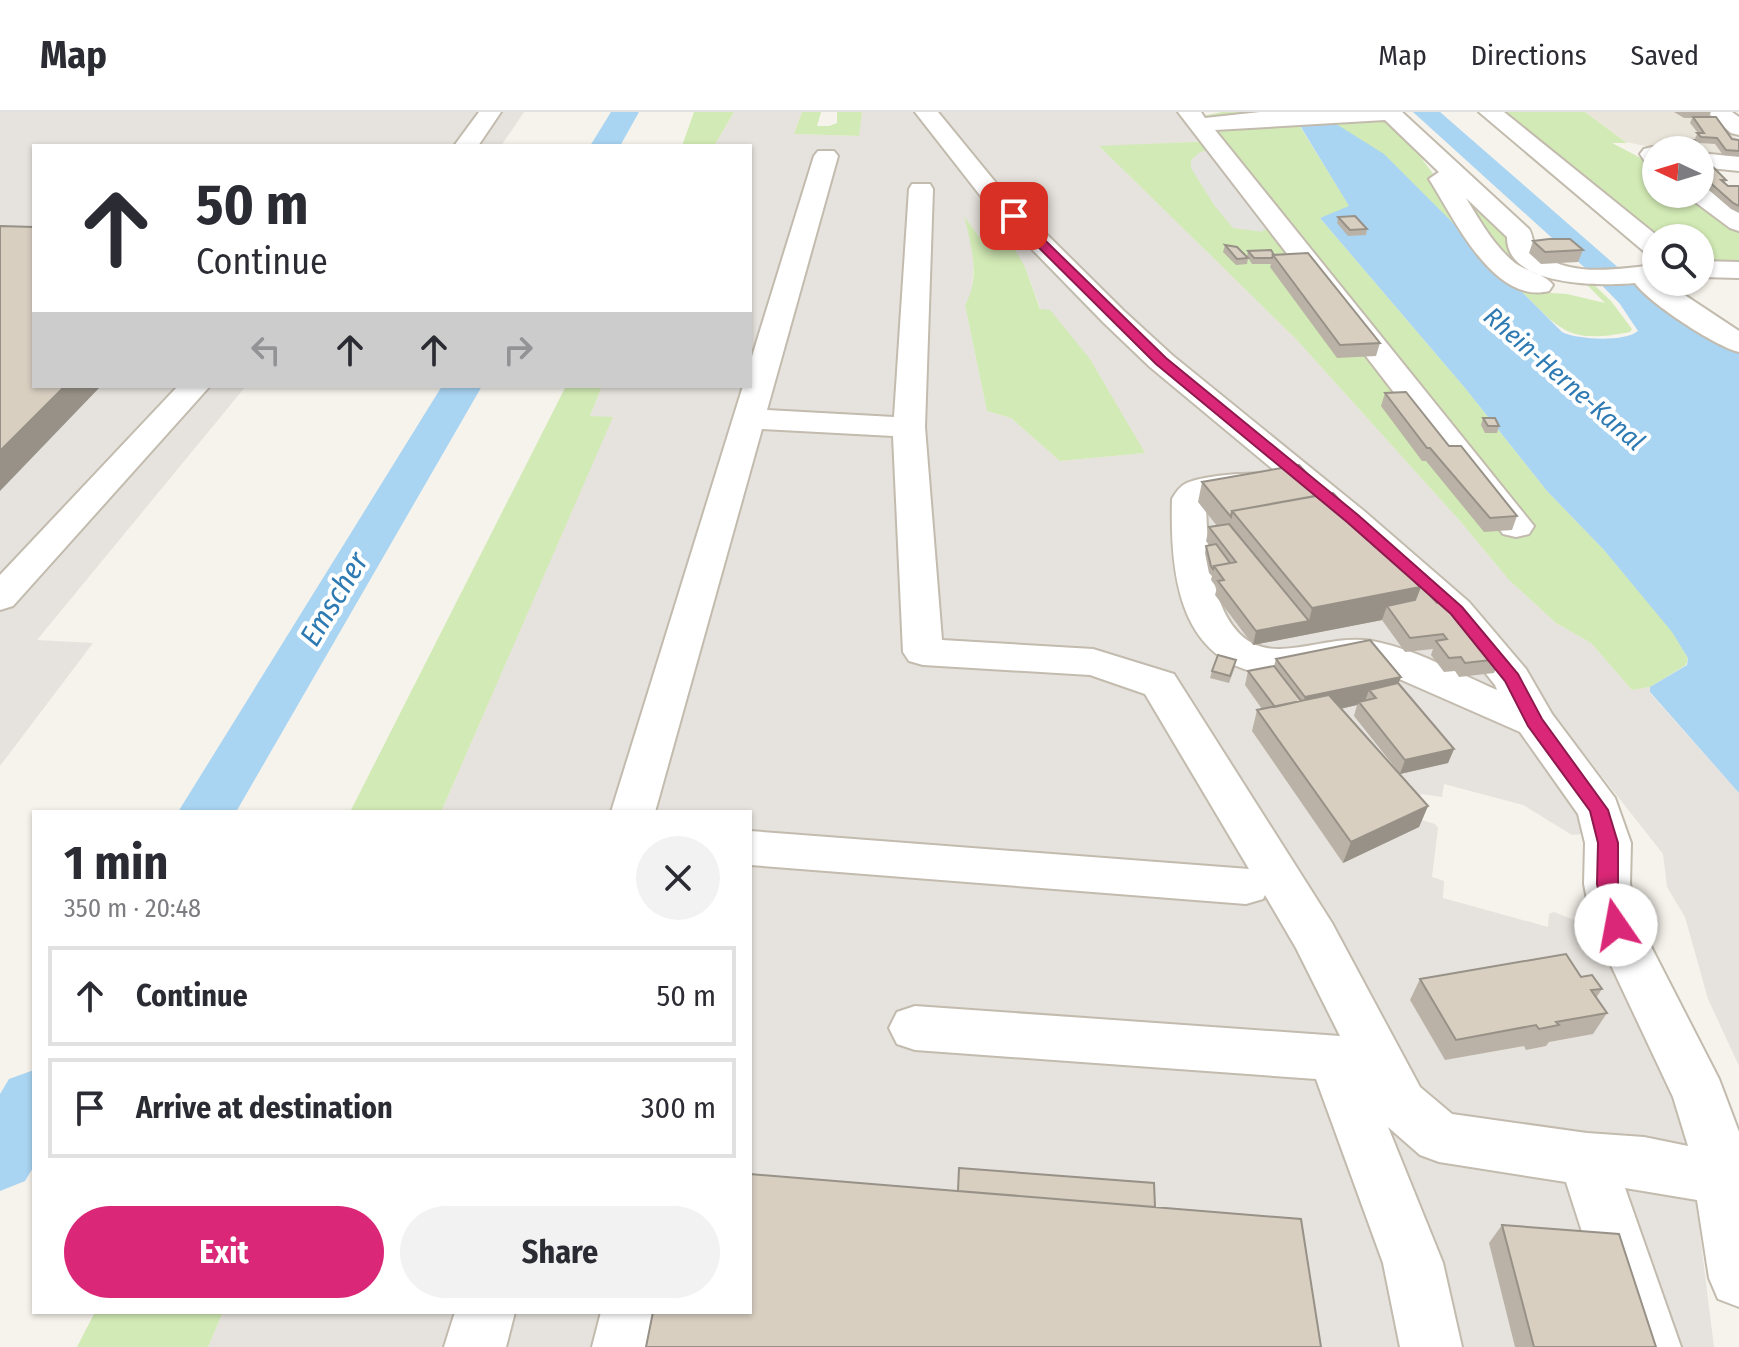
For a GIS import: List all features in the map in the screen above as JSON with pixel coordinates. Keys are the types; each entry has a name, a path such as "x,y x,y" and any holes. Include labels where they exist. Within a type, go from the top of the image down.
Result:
{"street":[{"path":"467,144 490,112"},
{"path":"926,112 992,194 1114,317 1161,361 1352,518 1456,611 1512,679 1545,736 1599,810 1608,843 1607,884 1616,925 1700,1096 1715,1143 1739,1278"},
{"path":"1193,118 1390,112 1420,141 1419,149 1445,184 1476,238 1505,268 1527,282 1587,286 1642,277"},
{"path":"1490,112 1642,237"},
{"path":"1718,112 1739,128"},
{"path":"1193,118 1516,526"},
{"path":"634,810 826,156"},
{"path":"1714,161 1739,164"},
{"path":"921,189 909,427 923,652 1093,662 1160,684 1315,937 1401,1104 1439,1137 1587,1159 1644,1163 1722,1179"},
{"path":"1714,204 1739,223"},
{"path":"1714,269 1739,270"},
{"path":"1668,296 1692,315 1739,343"},
{"path":"0,598 193,388"},
{"path":"749,419 909,427"},
{"path":"1298,476 1197,491 1189,499 1188,539 1202,608 1220,641 1245,657 1272,662 1344,652 1394,660 1545,736"},
{"path":"752,848 1246,886"},
{"path":"915,1028 1334,1057 1413,1263 1431,1347"},
{"path":"1587,1159 1650,1347"},
{"path":"475,1347 484,1314"},
{"path":"623,1347 631,1314"}],"shaded area":[{"path":"0,112 524,112 502,144 32,144 32,388 244,388 37,640 93,643 0,766"},
{"path":"734,112 802,112 794,134 858,136 862,112 1183,112 1207,141 1100,147 1296,339 1509,580 1556,623 1591,643 1632,690 1650,687 1650,693 1739,793 1739,1066 1708,999 1685,917 1667,887 1663,854 1578,746 1539,753 1595,833 1572,835 1523,805 1444,784 1442,797 1421,794 1418,819 1435,824 1438,828 1432,877 1444,881 1443,898 1548,927 1549,914 1554,912 1574,920 1590,932 1606,952 1631,1010 1665,1069 1688,1138 1714,1347 208,1347 222,1314 752,1314 752,810 442,810 612,418 590,416 601,388 752,388 752,144 715,144","holes":["965,218 987,248 1025,267 1041,310 1090,359 1144,453 1060,461 1011,418 987,411 965,305 972,293 974,253"]},
{"path":"1585,112 1701,112 1714,118 1734,135 1739,144 1739,160 1714,158 1714,136 1642,136 1642,145 1626,142"},
{"path":"1215,149 1275,229 1263,232 1233,228 1214,205 1191,168 1191,160 1200,152"}],"green space":[{"path":"694,112 734,112 715,144 683,144"},
{"path":"802,112 821,112 817,126 829,126 837,123 837,112 862,112 859,136 794,134"},
{"path":"1222,112 1291,112 1350,207 1320,218 1465,388 1547,491 1604,550 1672,631 1688,658 1686,665 1650,687 1632,690 1591,643 1556,623 1509,580 1296,339 1099,146 1214,141 1212,120 1198,117"},
{"path":"1495,112 1585,112 1627,143 1612,143 1642,159 1642,208 1712,208 1739,228 1739,266 1714,264 1714,224 1642,224 1642,228"},
{"path":"1325,117 1378,118 1409,136 1476,245"},
{"path":"1421,147 1565,280 1523,275 1510,268"},
{"path":"964,216 987,248 1014,248 1025,267 1040,309 1050,310 1090,359 1145,453 1060,461 1011,418 987,411 965,305 974,272"},
{"path":"1590,281 1611,301 1632,329 1630,332 1593,336 1568,331 1546,316 1521,291 1567,294 1605,303 1584,282"},
{"path":"565,388 601,388 590,416 613,417 442,810 351,810"},
{"path":"94,1314 222,1314 208,1347 77,1347"}],"water":[{"name":"Rhein-Herne-Kanal","path":"1317,112 1384,154 1562,332 1601,339 1623,337 1638,331 1620,304 1584,267 1413,112 1440,112 1642,288 1642,296 1653,296 1739,351 1739,793 1650,692 1650,687 1687,665 1688,658 1672,632 1604,550 1547,491 1465,388 1320,218 1349,206 1296,119"}],"building":[{"path":"1693,117 1716,117 1732,139 1739,140 1739,151 1726,150 1714,136 1700,136 1697,133 1704,133"},
{"path":"1714,168 1728,186 1739,186 1739,206 1714,186"},
{"path":"1355,216 1367,229 1350,230 1338,217"},
{"path":"0,226 32,227 32,388 63,388 0,451"},
{"path":"1570,239 1583,250 1545,252 1533,241"},
{"path":"1225,245 1237,247 1248,258 1237,259"},
{"path":"1271,250 1272,258 1254,258 1248,251"},
{"path":"1308,253 1380,343 1340,345 1273,255"},
{"path":"1406,392 1449,446 1461,446 1517,516 1490,518 1427,448 1385,393"},
{"path":"1483,418 1495,418 1499,426 1488,426"},
{"path":"1299,465 1326,494 1232,511 1231,517 1202,482"},
{"path":"1333,493 1420,587 1312,608 1232,511"},
{"path":"1343,503 1437,603 1455,601 1500,659 1465,663 1461,657 1449,658 1436,641 1447,639 1443,634 1410,638 1387,606 1415,600 1420,587"},
{"path":"1229,524 1309,621 1256,631 1218,581 1224,580 1214,566 1236,562 1209,527"},
{"path":"1216,544 1230,563 1214,566 1213,569 1206,546"},
{"path":"1370,640 1401,677 1305,697 1276,659"},
{"path":"1218,655 1236,660 1230,676 1212,671"},
{"path":"1274,666 1301,701 1275,707 1248,671"},
{"path":"1398,683 1454,749 1405,760 1359,702 1376,698 1369,690"},
{"path":"1329,695 1428,806 1351,842 1257,710"},
{"path":"1566,954 1581,977 1592,975 1602,989 1591,990 1607,1013 1556,1022 1559,1025 1539,1029 1536,1025 1456,1040 1420,979"},
{"path":"959,1168 1154,1183 1155,1207 958,1191"},
{"path":"752,1174 1301,1219 1321,1347 646,1347 653,1314 752,1314"},
{"path":"1502,1225 1619,1234 1656,1347 1534,1347"}],"waterway":[{"name":"Emscher","path":"606,144 625,112"},
{"name":"Emscher","path":"208,810 461,388"},
{"name":"Emscher","path":"0,1158 32,1104"}],"route":[{"path":"1014,216 1161,361 1352,518 1456,611 1512,679 1535,722 1599,810 1608,843 1607,884 1616,925"}]}
